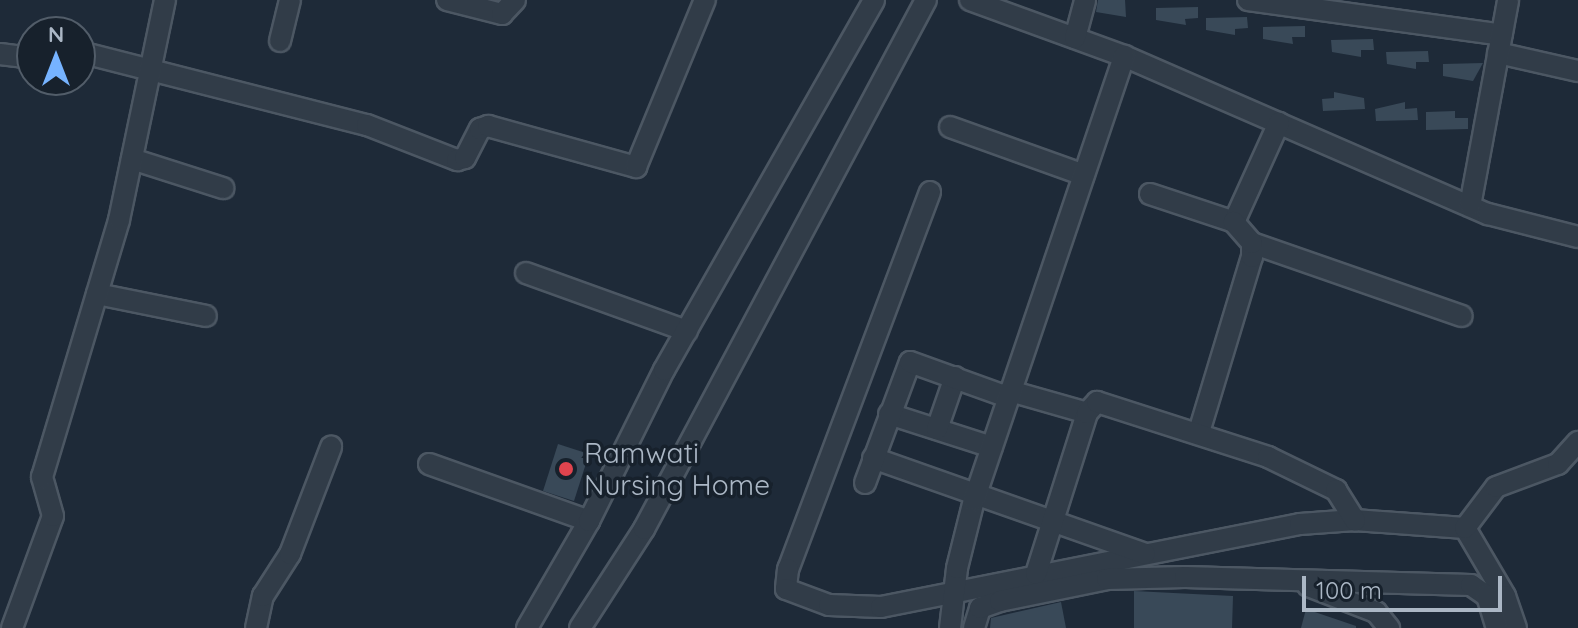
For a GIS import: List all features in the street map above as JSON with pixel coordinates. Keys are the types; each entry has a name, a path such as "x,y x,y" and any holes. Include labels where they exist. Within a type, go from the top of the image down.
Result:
{"street":[{"path":"12,628 53,516 42,477 97,294 132,159 165,0"},
{"path":"280,41 290,0"},
{"path":"447,0 502,14 515,0"},
{"path":"96,55 151,66 367,125 457,160 465,158 480,129 488,126 636,167 705,0"},
{"path":"527,628 589,521 687,331 874,0"},
{"path":"580,628 651,517 926,0"},
{"path":"970,0 1124,56 1470,206 1578,237"},
{"path":"1075,38 1085,0"},
{"path":"1248,0 1500,44 1578,71"},
{"path":"1470,206 1508,0"},
{"path":"950,628 953,591 976,492 1124,56"},
{"path":"1234,222 1279,123"},
{"path":"950,127 1084,175"},
{"path":"132,159 223,188"},
{"path":"930,192 783,583 786,589 829,605 881,607 1300,524 1355,520 1465,528"},
{"path":"1150,194 1234,222 1252,243 1462,316"},
{"path":"1199,432 1252,257 1252,243"},
{"path":"526,273 687,331"},
{"path":"97,294 206,316"},
{"path":"865,483 910,362 1009,394 1087,413"},
{"path":"937,429 955,377"},
{"path":"1036,574 1087,413 1094,404 1109,403 1199,432 1329,486 1342,496 1355,520"},
{"path":"889,414 992,447"},
{"path":"1465,528 1496,487 1558,464 1578,442 1578,430"},
{"path":"256,628 263,596 290,554 331,447"},
{"path":"873,458 1054,518 1145,554"},
{"path":"429,464 589,521"},
{"path":"1465,528 1505,596 1516,628"},
{"path":"974,628 980,608 1107,579 1471,585 1487,596 1497,628"},
{"path":"1293,580 1376,612 1389,628"}],"building":[{"path":"1098,0 1125,0 1126,17 1096,12"},
{"path":"1198,7 1198,18 1185,19 1186,25 1156,20 1156,8"},
{"path":"1247,17 1248,28 1235,29 1235,35 1206,30 1206,18"},
{"path":"1305,26 1305,37 1292,37 1293,44 1263,39 1263,27"},
{"path":"1373,39 1374,50 1361,50 1361,57 1332,52 1331,40"},
{"path":"1428,51 1429,62 1416,62 1416,69 1387,64 1386,52"},
{"path":"1483,63 1473,81 1443,76 1443,64"},
{"path":"1334,92 1364,98 1365,109 1323,111 1322,99 1334,98"},
{"path":"1405,102 1405,109 1417,108 1418,120 1376,121 1375,109"},
{"path":"1455,111 1455,118 1468,118 1468,129 1426,130 1426,112"},
{"path":"558,444 589,454 574,501 543,491"},
{"path":"1134,591 1233,596 1232,628 1134,628"},
{"path":"1061,602 1066,628 990,628 991,618"},
{"path":"1306,609 1356,626 1356,628 1301,628"}],"place":[{"name":"Ramwati Nursing Home","path":"566,469"}]}
